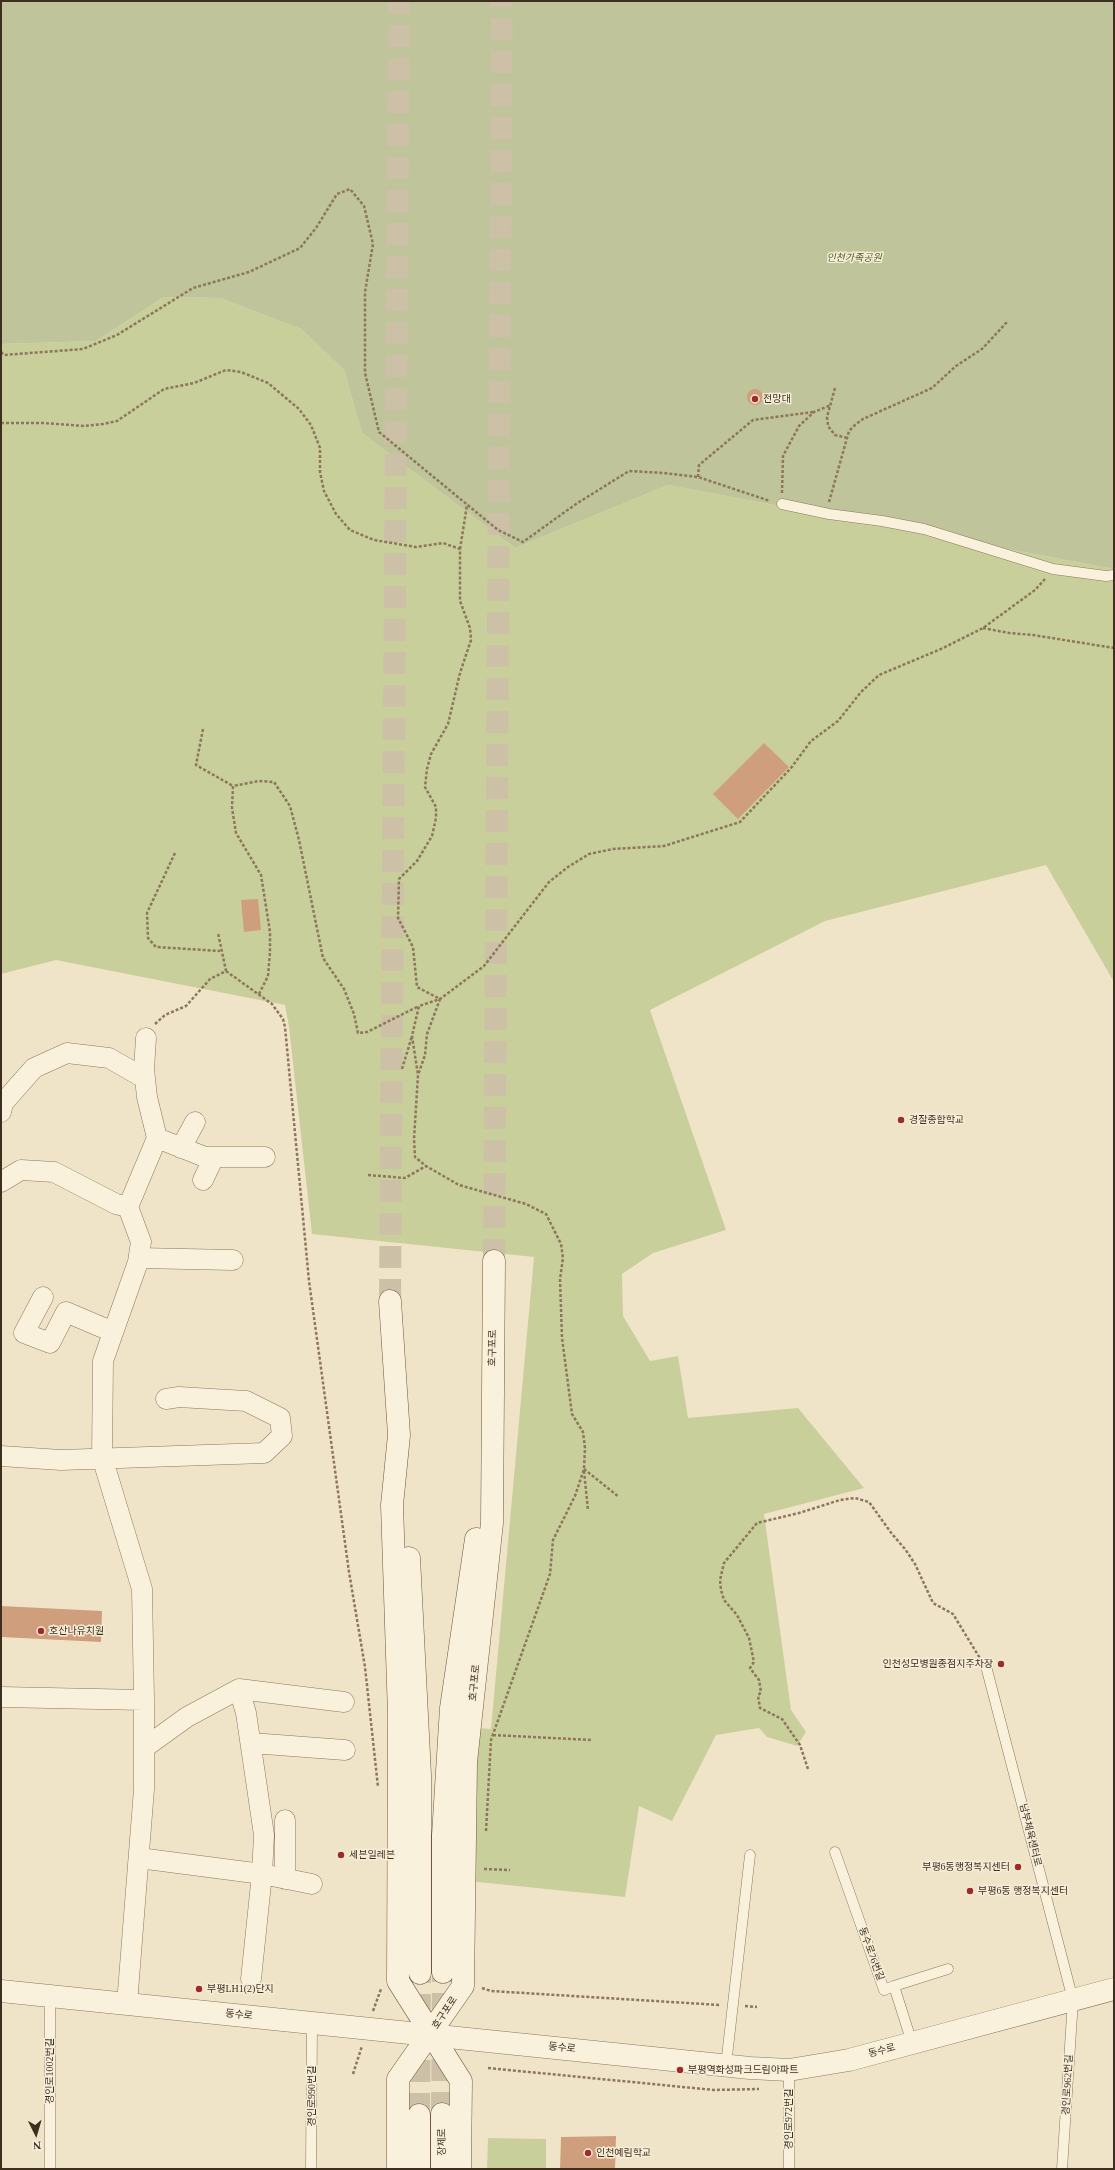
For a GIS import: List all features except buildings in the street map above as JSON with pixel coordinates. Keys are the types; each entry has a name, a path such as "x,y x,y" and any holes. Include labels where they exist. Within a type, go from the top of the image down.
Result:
{"main road":[{"name":"호구포로","path":"399,1435 392,1505 399,1714 398,1981 431,2034 463,1986 466,1762 492,1523 494,1262"},
{"name":"호구포로","path":"390,1301 399,1435 406,1504 420,1775 420,1973"},
{"name":"호구포로","path":"443,1972 444,1835 451,1708 492,1434"},
{"name":"동수로","path":"1,1991 726,2065 789,2079 849,2060 1114,1989"},
{"path":"398,2169 398,2079 431,2034 462,2081 460,2169"},
{"name":"장제로","path":"442,2114 442,2169"},
{"path":"419,2115 419,2169"}],"street":[{"path":"127,2004 144,1789 142,1589 102,1458 103,1361 139,1258 141,1242 128,1207 158,1138 147,1097 144,1078 146,1038"},
{"path":"1,1112 4,1103 34,1068 67,1052 109,1058 144,1078"},
{"path":"181,1148 195,1122"},
{"path":"158,1138 205,1157 265,1157"},
{"path":"203,1180 214,1157"},
{"path":"1,1182 21,1170 54,1172 116,1204 128,1207"},
{"path":"139,1258 233,1260"},
{"path":"43,1297 24,1333 50,1343 66,1312 114,1332"},
{"path":"1,1456 61,1460 264,1453 282,1436 280,1418 246,1401 179,1397 166,1399"},
{"path":"144,1748 187,1717 239,1689 344,1702"},
{"path":"239,1689 246,1713 264,1835 262,1874 251,1979"},
{"path":"1,1697 144,1700"},
{"path":"251,1743 345,1750"},
{"path":"285,1820 285,1879"},
{"path":"139,1858 262,1874 312,1884"}],"lane":[{"path":"782,504 829,514 882,520 924,528 1053,569 1106,576 1114,575"},
{"name":"남부체육센터로","path":"987,1670 1073,2000"},
{"name":"동수로76번길","path":"835,1852 884,1990 894,1986 912,2043"},
{"path":"726,2065 750,1855"},
{"path":"894,1986 948,1969"},
{"name":"경인로1002번길","path":"50,1996 50,2169"},
{"name":"경인로962번길","path":"1062,2169 1073,2000"},
{"name":"경인로990번길","path":"311,2169 312,2023"},
{"name":"경인로972번길","path":"789,2079 789,2169"}],"path":[{"path":"1,352 4,355 83,349 117,335 194,288 249,272 300,248 316,228 337,194 350,189 364,206 374,244 365,292 365,373 379,432 498,530 523,542 576,504 629,471 664,472 698,477 782,504 781,479 783,456 799,426 814,412"},
{"path":"829,514 829,497 849,431 863,419 932,388 956,366 982,349 1008,321"},
{"path":"1,423 44,423 84,426 103,424 117,421 164,389 194,383 226,370 241,372 268,383 299,409 311,425 320,448 320,472 324,491 336,514 350,530 374,540 416,548 443,543 460,549"},
{"path":"835,388 827,417 828,426 835,435 847,438"},
{"path":"698,477 699,465 753,420 814,412 830,405"},
{"path":"440,999 418,987 413,947 398,918 398,879 417,860 432,836 436,818 436,807 425,787 427,769 431,754 448,724 460,673 471,640 470,628 460,601 460,549 467,505"},
{"path":"203,729 196,765 233,786 247,782 274,782 290,806 296,826 323,958 344,989 354,1014 358,1033 367,1032 419,1006 440,999 484,966 549,882 568,867 589,854 613,849 664,846 740,822 791,768 812,741 838,720 861,692 879,675 941,649 983,628 1036,590 1053,569"},
{"path":"983,628 1114,648"},
{"path":"233,786 233,822 243,847 261,875 270,932 268,976 259,994"},
{"path":"175,853 147,913 148,938 156,947 220,951"},
{"path":"218,933 220,951 226,971 259,994 279,1012 285,1026 309,1281 349,1572 365,1667 379,1793"},
{"path":"146,1038 157,1022 165,1015 186,1006 210,979 226,971"},
{"path":"418,1075 424,1055 427,1034 440,999"},
{"path":"402,1069 419,1006"},
{"path":"412,1036 418,1075 414,1140 415,1157 426,1166 459,1185 536,1209 546,1214 561,1244 563,1258 560,1279 562,1338 572,1414 583,1432 585,1448 584,1469 588,1510"},
{"path":"368,1175 405,1178 426,1166"},
{"path":"584,1469 619,1497"},
{"path":"584,1469 575,1496 553,1540 550,1574 493,1735 592,1740"},
{"path":"808,1769 800,1745 782,1719 760,1708 758,1696 761,1692 759,1680 750,1668 754,1662 749,1638 737,1615 724,1600 721,1590 720,1580 724,1563 757,1523 800,1514 840,1500 854,1498 869,1502 915,1564 933,1603 953,1614 987,1670"},
{"path":"484,1869 510,1870"},
{"path":"372,2017 383,1982"},
{"path":"476,1986 491,1991 757,2007"},
{"path":"353,2074 365,2039"},
{"path":"488,2068 714,2090 789,2079"}],"green space":[{"name":"인천가족공원","path":"1,1 1114,1 1114,569 668,485 515,548 362,433 344,370 301,329 220,298 164,297 96,341 1,344"},
{"path":"164,297 220,298 301,329 344,370 362,433 515,548 668,485 1114,569 1114,982 1046,865 825,921 650,1010 726,1230 653,1253 622,1274 623,1316 650,1361 678,1356 688,1418 798,1408 864,1488 764,1514 791,1710 806,1732 797,1746 767,1737 759,1728 716,1735 672,1821 639,1806 625,1897 468,1881 476,1728 491,1729 534,1257 312,1234 289,1027 285,1005 56,960 1,974 1,344 96,341"},
{"path":"488,2138 546,2139 546,2169 487,2169"}],"tunnel":[{"path":"390,1301 399,1"},
{"path":"494,1261 502,1"},
{"path":"442,2114 443,1972"},
{"path":"419,2115 420,1973"}],"place":[{"name":"전망대","path":"755,399"},
{"name":"경잘종합학교","path":"901,1120"},
{"name":"호산나유치원","path":"41,1631"},
{"name":"인천성모병원종점지주차장","path":"1001,1664"},
{"name":"세븐일레븐","path":"341,1855"},
{"name":"부평6동행정복지센터","path":"1018,1867"},
{"name":"부평6동 행정복지센터","path":"970,1891"},
{"name":"부평LH1(2)단지","path":"199,1989"},
{"name":"부평역화성파크드림아파트","path":"680,2070"},
{"name":"인천예림학교","path":"588,2153"}]}
